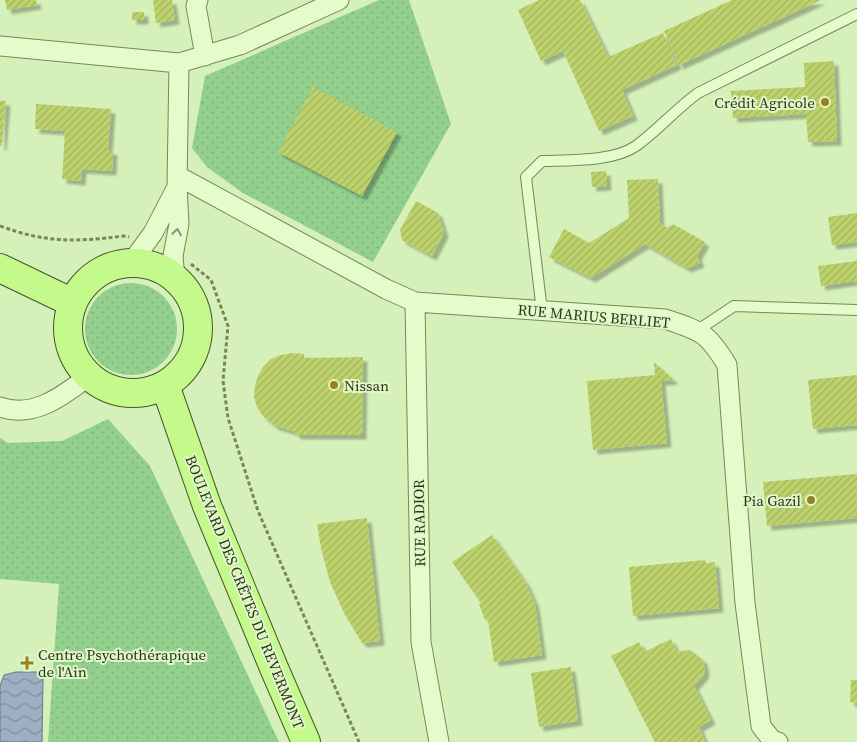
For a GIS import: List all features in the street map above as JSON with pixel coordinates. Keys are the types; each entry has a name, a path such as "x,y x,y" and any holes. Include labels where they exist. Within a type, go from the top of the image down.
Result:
{"main road":[{"path":"138,253 146,264 161,269 175,278 188,294 196,313 198,334 193,354 181,372 165,385 146,392 126,393 106,387 89,376 76,360 69,342 68,322 73,303 82,287 96,274 138,253"},
{"path":"0,268 73,303"},
{"name":"BOULEVARD DES CRÊTES DU REVERMONT","path":"165,385 207,506 306,742"}],"street":[{"path":"198,0 196,6 205,56"},
{"path":"0,46 179,63 240,45 339,0"},
{"path":"175,278 174,250 179,224 179,63"},
{"path":"138,253 153,234 178,181"},
{"name":"RUE MARIUS BERLIET","path":"178,181 386,289 415,302 665,319 698,330 714,344 727,365 744,603 762,726 772,740 778,742"},
{"name":"RUE RADIOR","path":"415,302 421,642 439,742"},
{"path":"0,407 21,409 39,407 58,399 89,376"}],"lane":[{"path":"542,311 526,177 542,161 603,159 635,147 698,94 857,14"},
{"path":"698,330 734,306 857,310"}],"path":[{"path":"0,226 31,237 64,241 124,236 138,253"},
{"path":"174,250 211,280 228,326 223,381 228,418 258,511 351,728 359,742"}],"green space":[{"path":"379,0 409,0 451,124 373,262 243,193 207,167 192,148 205,76"},
{"path":"122,283 140,283 157,290 170,303 177,320 177,338 170,355 157,368 140,375 122,375 105,368 92,355 85,338 85,320 92,303 105,290"},
{"path":"108,419 150,466 279,742 48,742 59,584 0,579 0,438 8,443 62,441"}],"water":[{"path":"16,672 38,672 43,679 42,742 0,742 0,686 4,675"}],"building":[{"path":"5,0 36,0 37,5 7,10"},
{"path":"153,0 172,0 175,20 156,23"},
{"path":"539,0 580,0 608,57 663,33 677,65 622,90 633,116 599,131 563,51 541,61 518,10"},
{"path":"732,0 821,0 679,65 664,31"},
{"path":"132,12 144,12 144,20 132,20"},
{"path":"834,61 837,141 808,142 806,114 733,118 731,91 805,87 804,63"},
{"path":"313,87 397,132 362,196 278,152"},
{"path":"0,101 6,101 2,146 0,146"},
{"path":"36,104 111,109 108,150 113,151 112,171 82,169 81,181 62,179 65,131 35,129"},
{"path":"606,171 607,186 592,187 591,172"},
{"path":"658,179 660,223 667,228 673,224 705,242 697,256 700,263 687,268 645,244 591,278 549,257 564,229 589,243 629,218 627,180"},
{"path":"416,201 438,213 444,233 432,256 402,240 400,230"},
{"path":"857,213 857,242 832,245 828,217"},
{"path":"857,261 857,287 855,281 821,286 818,266"},
{"path":"292,353 304,354 304,358 363,357 362,435 297,435 293,431 275,426 263,416 257,407 254,397 258,376 271,359"},
{"path":"654,362 674,380 661,381 667,443 593,450 587,381 655,375"},
{"path":"857,375 857,425 813,429 808,380"},
{"name":"Pia Gazil","path":"857,474 857,518 767,526 763,482"},
{"path":"367,518 380,641 362,643 344,613 330,582 317,524"},
{"path":"492,535 526,583 535,604 542,655 494,662 488,620 485,620 479,604 481,603 452,562"},
{"path":"705,560 706,563 715,562 719,608 633,616 629,567"},
{"path":"671,639 677,652 689,650 703,660 705,671 694,686 711,720 699,727 705,742 655,742 611,656 639,642 644,652"},
{"path":"571,667 578,721 539,727 531,673"},
{"path":"851,680 857,680 857,703 850,702"}],"place":[{"name":"Crédit Agricole","path":"825,102"},
{"name":"Nissan","path":"334,385"},
{"name":"Pia Gazil","path":"811,500"},
{"name":"Centre Psychothérapique de l'Ain","path":"27,663"}]}
